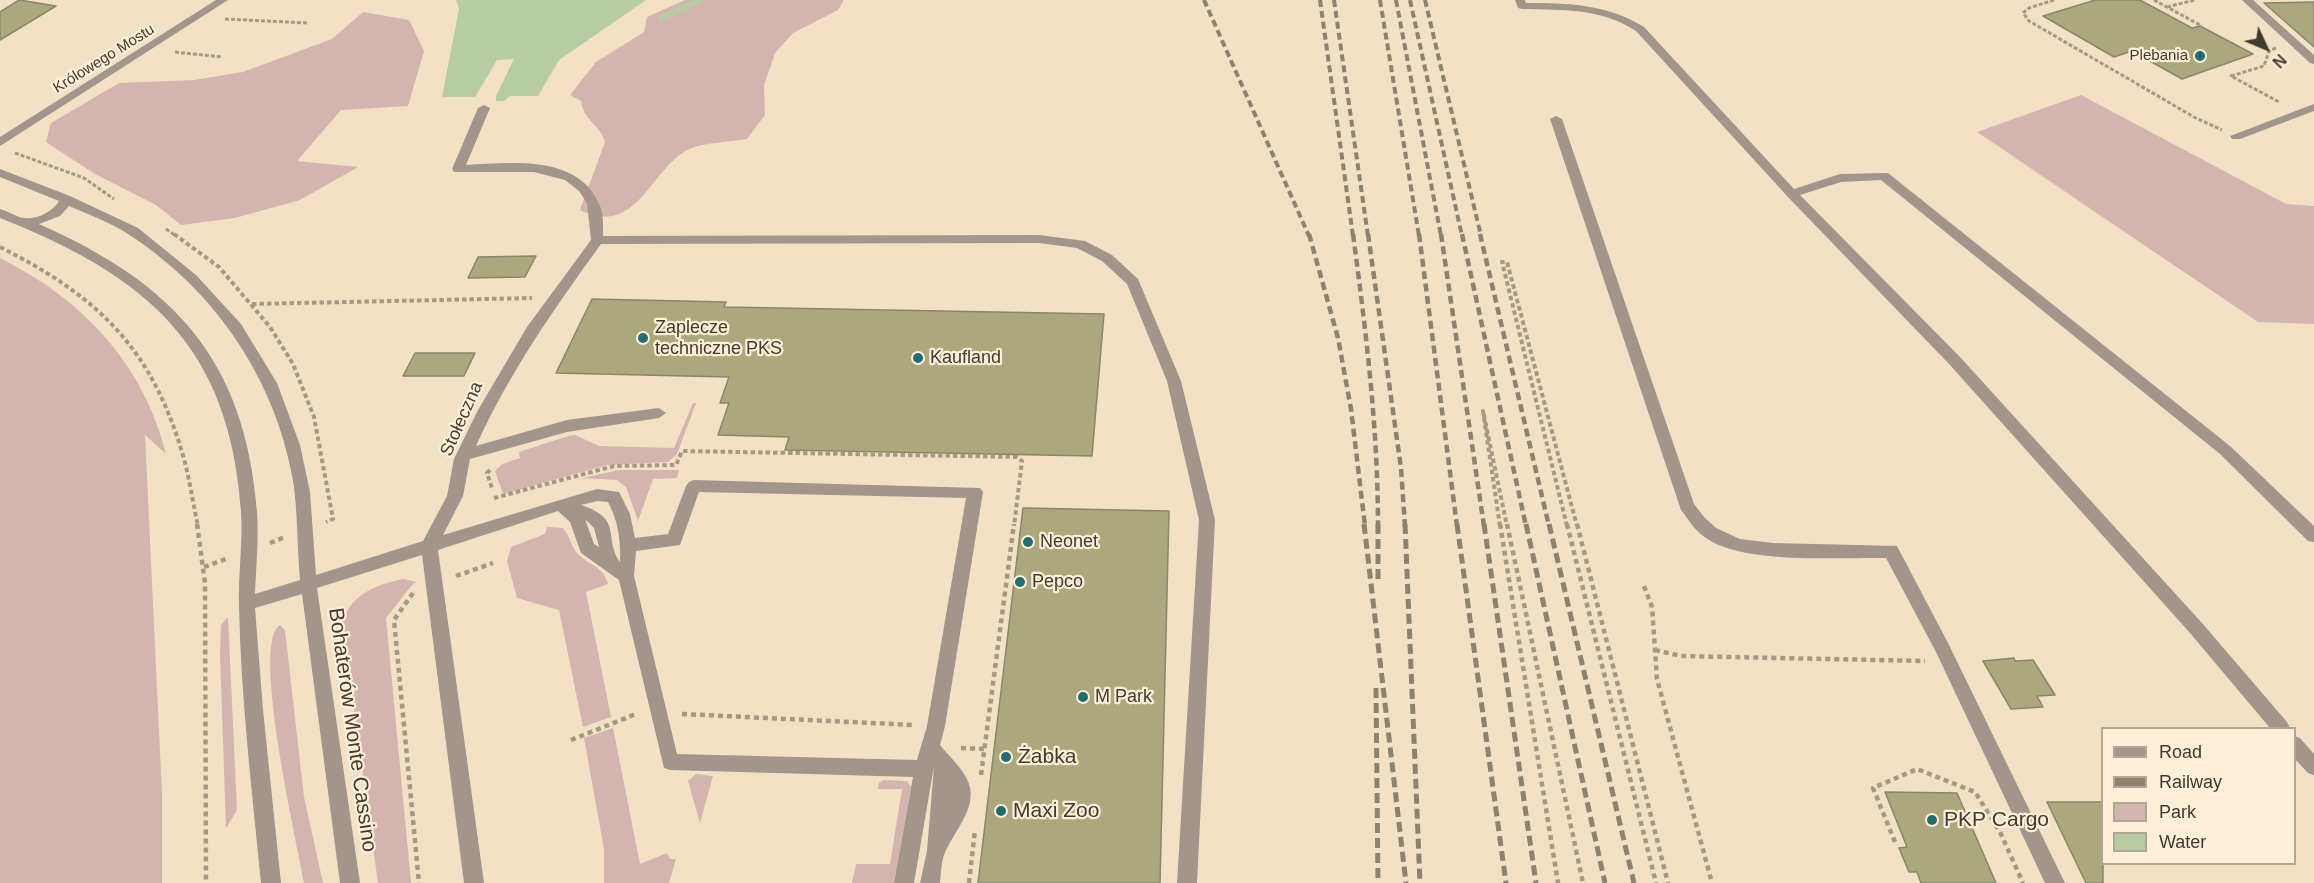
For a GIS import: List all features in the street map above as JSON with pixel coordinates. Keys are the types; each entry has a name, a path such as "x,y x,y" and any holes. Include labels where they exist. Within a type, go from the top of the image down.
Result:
{"street":[{"name":"Królowego Mostu","path":"0,142 223,0"},
{"path":"1520,0 1522,6 1593,9 1612,14 1635,25 1792,194 1955,361 2196,628 2279,727"},
{"path":"2247,0 2314,61"},
{"path":"2236,136 2314,107"},
{"path":"484,108 458,169 542,168 573,178 593,203 597,240 1039,239 1080,244 1107,258 1133,282 1174,381 1207,520 1187,883"},
{"path":"1556,118 1687,506 1698,524 1723,540 1755,549 1891,551 1989,744 2055,883"},
{"name":"Bohaterów Monte Cassino","path":"0,173 66,199 135,232 195,278 232,319 257,356 287,422 298,467 307,528 309,584 350,883"},
{"path":"1792,194 1840,178 1884,176 2224,450 2314,536"},
{"path":"25,222 58,212 64,206 66,199"},
{"path":"0,213 25,222 109,265 170,313 207,358 236,428 249,511 247,604 254,718 271,883"},
{"name":"Stołeczna","path":"429,546 455,496 464,455 513,360 554,298 597,240"},
{"path":"464,455 567,426 659,413"},
{"path":"627,544 674,540 694,486 975,492 936,726 924,769 904,883"},
{"path":"247,604 547,509 597,495 613,496 619,505 627,544 629,561 626,576 670,762 924,769"},
{"path":"547,509 587,511 596,517 602,527 610,564 626,576"},
{"path":"429,546 474,883"},
{"path":"2296,745 2314,767"},
{"path":"930,746 944,762 961,789 957,814 936,853 930,883"}],"path":[{"path":"2054,0 2029,8 2023,13 2029,21 2194,117 2236,136"},
{"path":"2154,0 2202,26"},
{"path":"2167,7 2195,0"},
{"path":"198,18 308,24"},
{"path":"2293,42 2269,51 2264,66 2230,76 2298,113"},
{"path":"148,49 222,57"},
{"path":"0,247 47,271 84,296 110,318 139,353 173,418 187,462 204,567 206,883"},
{"path":"1656,883 1502,262 1507,262 1530,341 1668,883"},
{"path":"252,304 554,298"},
{"path":"1558,883 1530,722 1483,411 1583,883"},
{"path":"494,498 614,466 676,465 682,451 1017,457 1022,461 980,782"},
{"path":"419,883 394,620 413,593 493,563"},
{"path":"1644,586 1652,607 1657,679 1712,883"},
{"path":"1655,650 1681,656 1946,661"},
{"path":"571,740 638,713 658,713 936,726 957,748 984,749"},
{"path":"1895,842 1873,788 1917,769 1974,792 2000,832 2023,883"},
{"path":"969,883 975,827"}],"green space":[{"path":"685,0 844,0 838,10 793,33 775,53 764,85 765,115 747,139 692,148 665,169 630,208 616,215 600,216 580,210 605,142 599,130 585,113 581,101 570,95 596,62 644,32 647,17"},
{"path":"363,12 409,20 424,51 408,106 341,110 297,161 358,167 300,200 235,218 181,225 156,205 95,174 46,142 51,123 119,83 194,80 243,72 332,39"},
{"path":"2081,95 2286,204 2314,206 2314,324 2258,322 1977,132"},
{"path":"0,258 57,293 83,314 106,338 142,391 156,421 166,454 145,435 162,794 162,883 0,883"},
{"path":"693,403 696,403 677,454 668,462 607,465 503,494 495,471 502,464 520,458 519,452 568,436 575,435 599,446 674,448"},
{"path":"619,470 679,470 677,478 653,479 638,521 626,487 617,480 582,478"},
{"path":"547,527 563,528 576,551 603,573 608,584 586,592 611,717 583,727 559,610 517,598 507,561 511,547 545,534"},
{"path":"403,579 417,582 412,585 386,618 411,883 378,883 342,623 351,605 365,592"},
{"path":"228,617 237,810 226,828 220,654 221,625"},
{"path":"280,625 285,630 304,797 323,883 304,883 278,746 270,667 272,639"},
{"path":"613,728 640,864 667,853 670,859 676,859 669,883 604,883 604,849 584,738"},
{"path":"696,774 713,776 700,823 688,781"},
{"path":"883,780 907,781 911,787 894,883 852,883 856,864 890,864 902,789 878,789 879,783"}],"water":[{"path":"456,0 646,0 559,60 538,96 510,96 504,101 496,101 496,96 514,59 497,60 475,97 442,97 459,9"}],"building":[{"path":"19,0 56,6 0,40 0,12"},
{"path":"2095,0 2140,0 2192,28 2200,26 2253,54 2182,79 2132,51 2114,57 2043,16"},
{"path":"2314,2 2314,47 2264,3"},
{"path":"536,256 525,277 468,278 478,257"},
{"name":"Kaufland","path":"592,299 726,302 724,307 1104,314 1092,456 785,450 789,437 718,435 729,403 720,403 729,377 556,373"},
{"path":"415,353 475,353 464,376 403,376"},
{"name":"M Park","path":"1023,508 1169,511 1160,883 978,883"},
{"path":"2014,658 2015,661 2033,660 2055,695 2037,696 2043,707 2011,709 1983,661"},
{"name":"PKP Cargo","path":"1885,792 1957,793 1996,883 1921,883 1917,872 1909,872 1899,848 1907,847"},
{"path":"2047,802 2101,802 2103,883 2086,883"}],"waterway":[{"path":"661,18 700,0"}],"railway":[{"path":"1204,0 1309,236"},
{"path":"1320,0 1353,236"},
{"path":"1334,0 1368,236"},
{"path":"1380,0 1419,236"},
{"path":"1396,0 1441,236"},
{"path":"1410,0 1462,236"},
{"path":"1425,0 1481,236"},
{"path":"1309,234 1338,338 1351,409 1365,526"},
{"path":"1353,234 1374,416 1378,526"},
{"path":"1368,234 1401,468 1405,526"},
{"path":"1419,234 1457,526"},
{"path":"1441,234 1484,526"},
{"path":"1462,234 1526,526"},
{"path":"1480,234 1549,526"},
{"path":"1364,524 1406,883"},
{"path":"1405,524 1420,883"},
{"path":"1457,524 1506,883"},
{"path":"1484,524 1536,883"},
{"path":"1526,524 1605,883"},
{"path":"1549,524 1634,883"},
{"path":"1378,526 1378,580"},
{"path":"1376,688 1378,883"}],"place":[{"name":"Plebania","path":"2200,56"},
{"name":"Zaplecze techniczne PKS","path":"643,338"},
{"name":"Kaufland","path":"918,358"},
{"name":"Neonet","path":"1028,542"},
{"name":"Pepco","path":"1020,582"},
{"name":"M Park","path":"1083,697"},
{"name":"Żabka","path":"1006,757"},
{"name":"Maxi Zoo","path":"1001,811"},
{"name":"PKP Cargo","path":"1932,820"}]}
